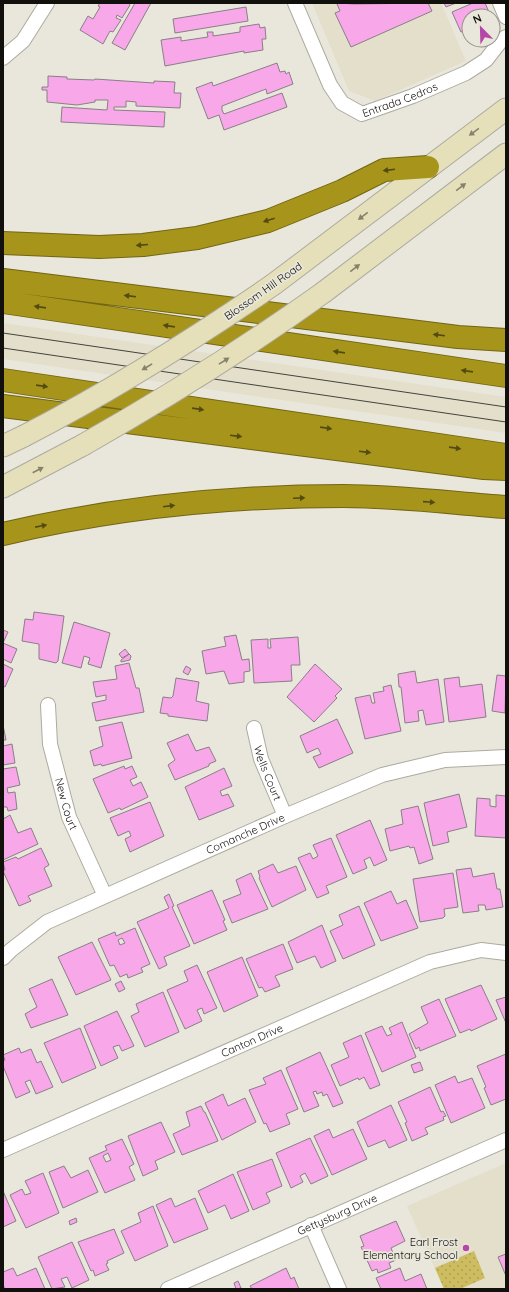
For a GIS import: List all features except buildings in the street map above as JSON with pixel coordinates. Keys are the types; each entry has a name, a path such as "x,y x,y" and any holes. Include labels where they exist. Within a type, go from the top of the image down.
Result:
{"highway":[{"path":"3,243 99,247 143,245 197,238 268,221 342,191 384,170 428,167"},
{"path":"3,280 442,335 506,340"},
{"path":"3,302 506,376"},
{"path":"3,380 506,455"},
{"path":"3,406 484,468 506,469"},
{"path":"3,534 84,517 212,500 343,496 506,507"}],"main road":[{"name":"Blossom Hill Road","path":"3,446 24,436 134,375 222,320 274,284 506,109"},
{"path":"3,487 140,413 228,358 324,292 506,154"}],"street":[{"path":"3,58 23,41 47,3"},
{"name":"Entrada Cedros","path":"295,3 330,85 342,104 362,114 413,96 472,70 486,60 500,42 506,37"},
{"path":"500,3 506,17"},
{"name":"New Court","path":"48,705 50,744 70,818 106,896"},
{"name":"Wells Court","path":"254,728 261,759 285,816"},
{"name":"Comanche Drive","path":"3,958 11,950 48,922 285,816 382,775 445,760 506,757"},
{"name":"Canton Drive","path":"3,1150 430,962 481,950 506,953"},
{"name":"Gettysburg Drive","path":"168,1289 506,1140"},
{"path":"311,1225 339,1289"}],"shaded area":[{"path":"312,3 441,3 466,61 375,101 349,91"},
{"path":"3,323 506,397 506,433 3,359"},
{"name":"Earl Frost Elementary School","path":"506,1163 506,1289 444,1289 407,1206"},
{"path":"474,1251 485,1278 460,1289 444,1289 435,1268"}],"tram line":[{"path":"3,333 506,407"},
{"path":"3,348 506,422"}],"place":[{"name":"Earl Frost Elementary School","path":"466,1248"}]}
